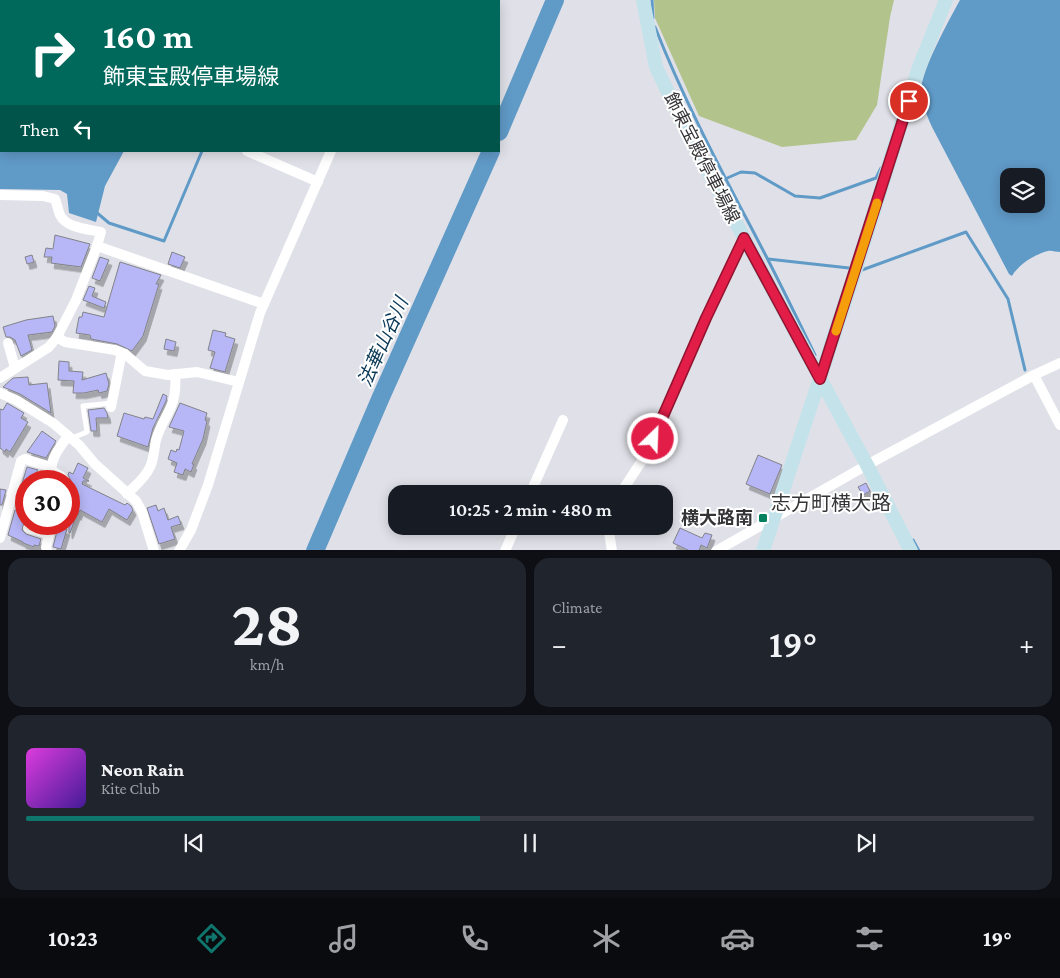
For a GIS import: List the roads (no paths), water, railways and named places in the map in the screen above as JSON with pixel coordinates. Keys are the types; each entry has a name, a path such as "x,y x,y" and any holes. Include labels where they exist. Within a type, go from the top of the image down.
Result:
{"main road":[{"name":"飾東宝殿停車場線","path":"643,0 656,67 689,136 744,238 822,372 871,463 911,550"},
{"path":"764,550 919,67 946,0"}],"street":[{"path":"249,152 318,182"},
{"path":"179,550 191,530 208,485 238,382 264,304 331,152"},
{"path":"0,195 43,196 56,199 60,215 64,220 70,224 101,232 68,317 57,337 49,347 0,378"},
{"path":"626,485 645,456 706,318 744,238"},
{"path":"97,246 264,304"},
{"path":"57,337 65,342 115,350 124,354 145,371 168,375 197,372 238,382"},
{"path":"8,343 15,368"},
{"path":"112,405 121,357 124,354"},
{"path":"716,550 871,463 1034,375 1060,363"},
{"path":"127,494 150,468 156,439 171,409 176,393 175,374"},
{"path":"1034,375 1060,424"},
{"path":"0,394 16,400 53,423 79,445 96,464 136,501 142,512 154,550"},
{"path":"534,485 563,420"},
{"path":"0,538 21,461 25,459 51,467 54,455 70,437"},
{"path":"47,550 46,546 49,535"},
{"path":"505,550 512,535"},
{"path":"610,535 612,550"}],"lane":[{"path":"70,437 87,432 83,406 112,405"}],"water":[{"path":"960,0 1060,0 1060,252 1049,251 1027,260 1012,276 1009,274 926,114 921,90 926,70"},
{"path":"0,152 123,152 105,186 96,222 69,213 67,194 60,190 0,189"}],"waterway":[{"name":"法華山谷川","path":"500,130 555,0"},
{"path":"652,0 653,18"},
{"path":"655,27 693,114 815,355"},
{"path":"96,212 109,223 164,241 202,152"},
{"name":"法華山谷川","path":"315,550 381,397 491,152"},
{"path":"725,179 741,172 755,173 795,196 820,198 876,178 881,168"},
{"path":"862,270 966,232 1008,299 1025,370"},
{"path":"768,259 849,268"},
{"path":"913,540 918,550"}],"place":[{"name":"横大路南","path":"763,518"}],"district":[{"name":"志方町横大路","path":"831,503"}]}
